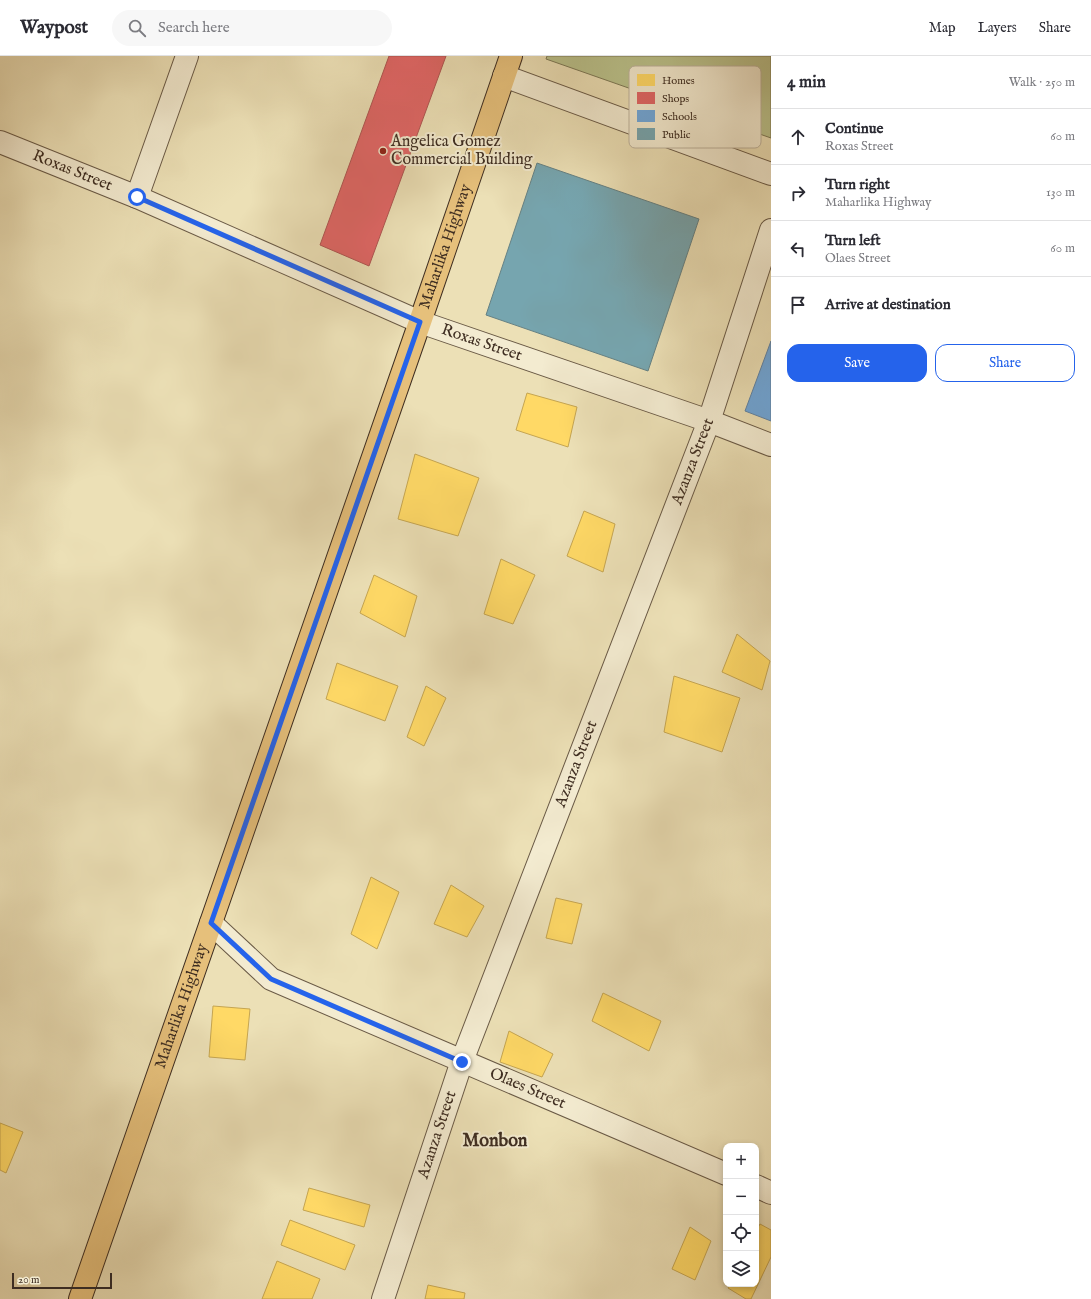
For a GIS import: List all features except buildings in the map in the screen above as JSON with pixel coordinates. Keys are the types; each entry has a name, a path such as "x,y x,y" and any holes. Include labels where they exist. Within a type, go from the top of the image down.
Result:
{"main road":[{"name":"Maharlika Highway","path":"80,1299 420,322 507,66"}],"street":[{"path":"137,197 187,56"},
{"path":"507,66 629,116"},
{"name":"Roxas Street","path":"0,142 137,197 420,322 709,421 771,445"},
{"path":"707,148 771,174"},
{"name":"Azanza Street","path":"383,1299 462,1062 709,421 771,230"},
{"name":"Olaes Street","path":"211,923 271,979 723,1173"},
{"path":"759,1187 771,1193"}],"green space":[{"path":"547,56 771,56 771,138 761,134 761,66 629,66 629,88 546,59"}],"place":[{"name":"Angelica Gomez Commercial Building","path":"383,151"}],"district":[{"name":"Monbon","path":"495,1141"}],"route":[{"path":"137,197 420,322 211,923 271,979 462,1062"}]}
